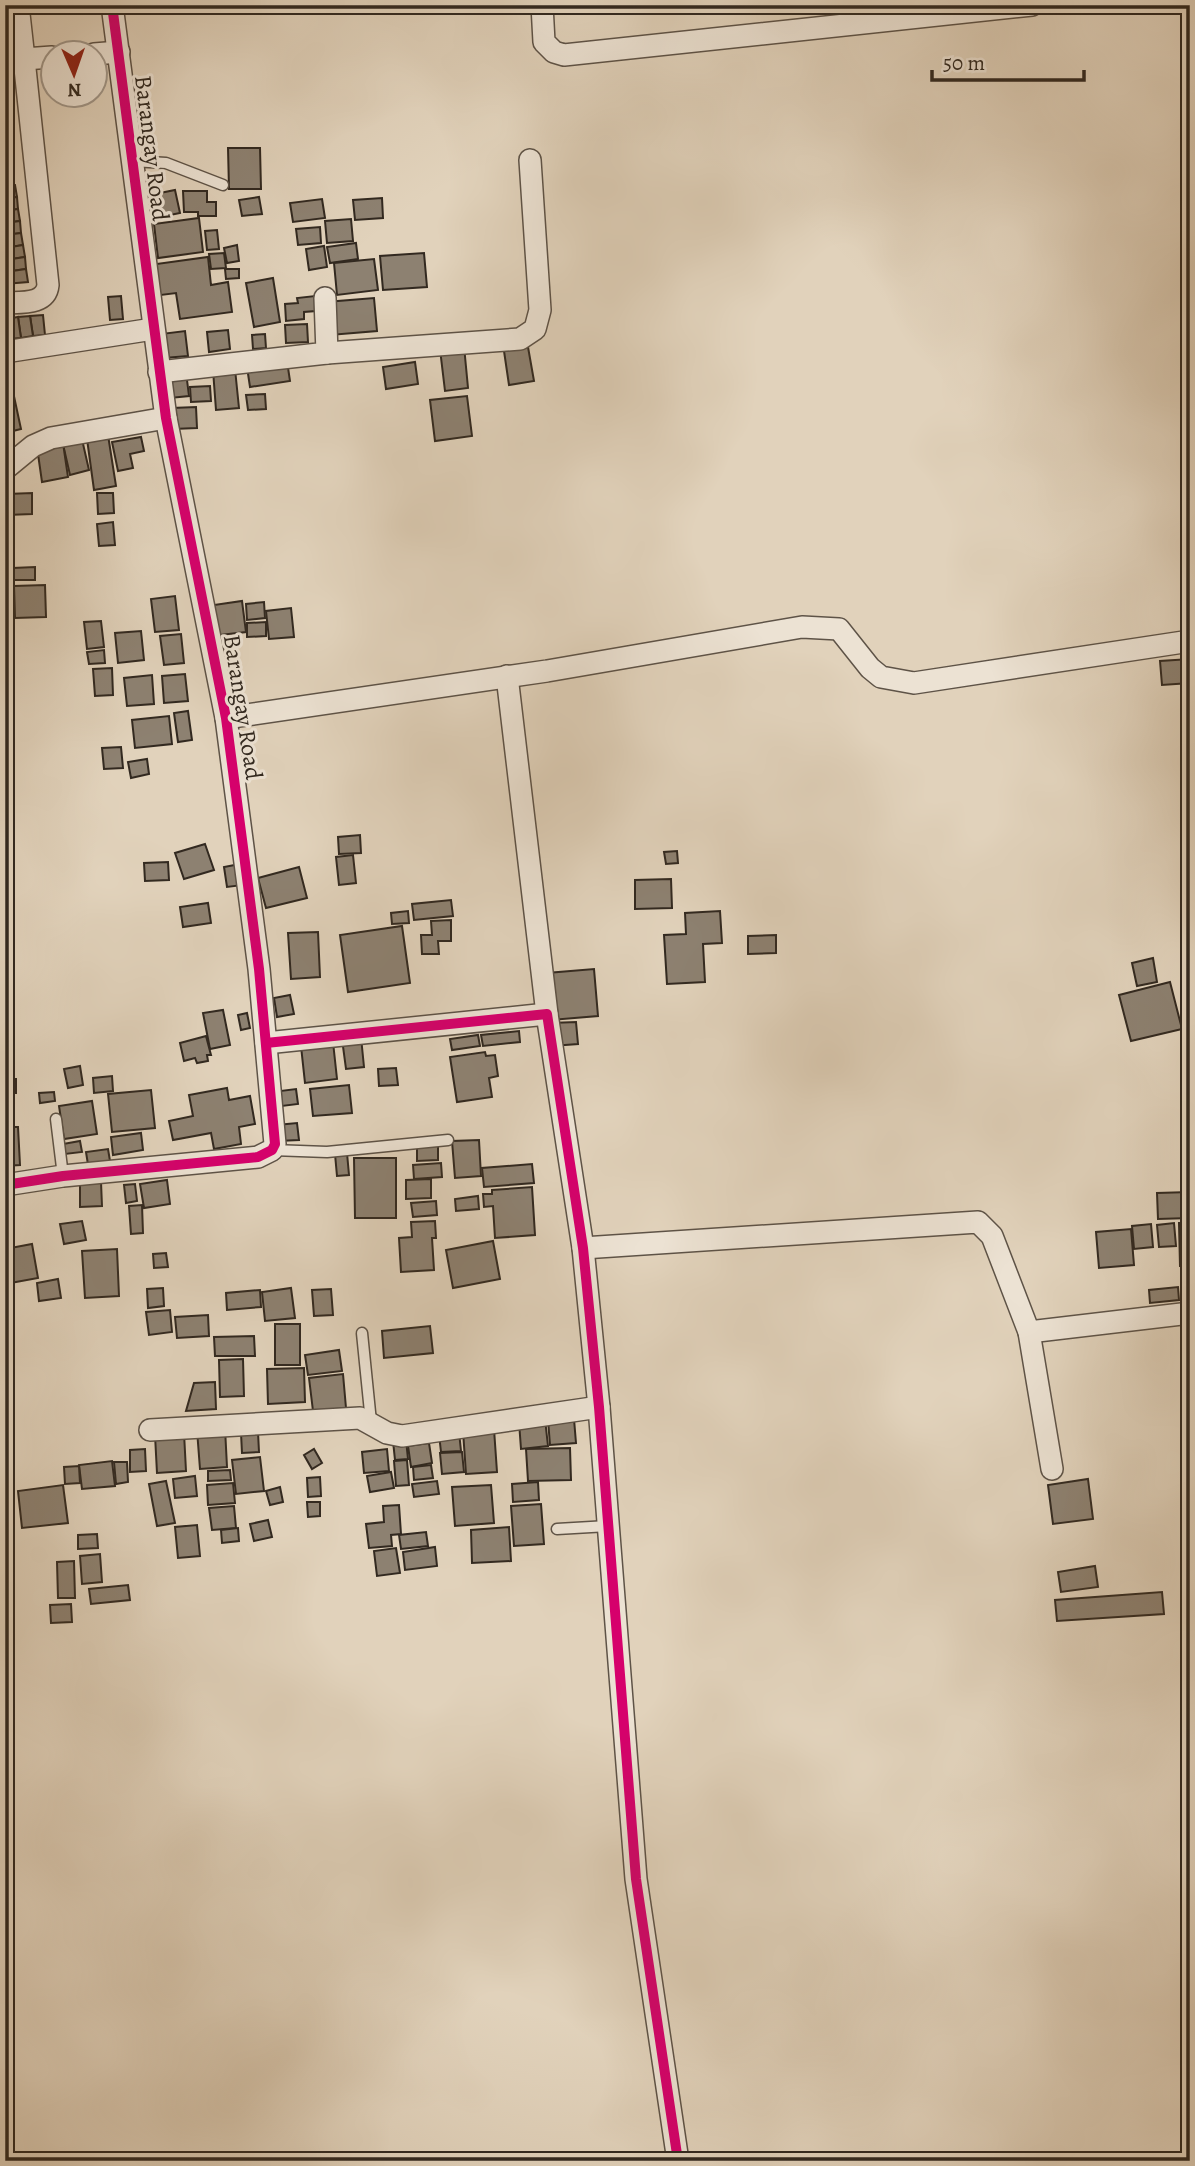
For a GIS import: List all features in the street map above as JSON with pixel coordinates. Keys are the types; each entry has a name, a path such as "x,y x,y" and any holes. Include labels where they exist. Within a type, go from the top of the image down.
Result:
{"street":[{"path":"5,303 38,300 48,290 14,60 18,5"},
{"name":"Barangay Road","path":"112,5 166,418 226,718 266,1043 275,1138 272,1150"},
{"path":"542,5 544,42 554,52 564,55 875,14 1032,5"},
{"path":"108,53 119,52"},
{"path":"14,60 38,58"},
{"path":"159,372 327,353 520,339 535,329 540,310 530,160"},
{"path":"325,298 327,353"},
{"path":"5,352 153,329"},
{"path":"5,469 33,446 51,438 166,418"},
{"path":"226,718 507,676 802,627 839,629 870,668 881,677 914,683 1190,641"},
{"path":"507,676 547,1014 583,1248 600,1407 636,1879 678,2161"},
{"path":"266,1043 547,1014"},
{"path":"5,1185 63,1176 258,1157 272,1150"},
{"path":"583,1248 978,1222 992,1236 1029,1332 1052,1469"},
{"path":"1029,1332 1190,1313"},
{"path":"150,1430 302,1419 360,1418 387,1433 402,1436 600,1407"}],"lane":[{"path":"132,161 166,163 223,185"},
{"path":"56,1119 63,1176"},
{"path":"272,1150 318,1153 448,1140"},
{"path":"362,1333 371,1422"},
{"path":"557,1529 608,1526"}],"building":[{"path":"228,148 260,148 261,189 229,189"},
{"path":"15,185 17,197 5,199 5,186"},
{"path":"175,190 180,213 145,220 140,197"},
{"path":"183,191 207,191 207,202 216,202 216,216 198,216 198,212 184,212"},
{"path":"17,197 18,209 5,211 5,199"},
{"path":"259,197 262,214 242,216 239,200"},
{"path":"382,198 383,218 355,220 353,200"},
{"path":"322,199 325,218 293,222 290,203"},
{"path":"18,209 20,221 5,223 5,211"},
{"path":"199,218 203,252 158,258 154,224"},
{"path":"351,219 353,241 327,243 325,221"},
{"path":"20,221 21,233 5,235 5,223"},
{"path":"320,227 321,243 298,245 296,229"},
{"path":"217,230 219,249 207,250 205,231"},
{"path":"21,233 23,245 5,248 5,235"},
{"path":"356,243 358,259 330,263 327,247"},
{"path":"23,245 25,257 5,260 5,248"},
{"path":"237,245 239,261 227,263 224,248"},
{"path":"324,246 327,267 309,270 306,249"},
{"path":"224,253 226,268 211,269 209,254"},
{"path":"424,253 427,287 383,290 380,256"},
{"path":"25,257 26,269 5,272 5,260"},
{"path":"208,257 211,285 228,282 232,312 180,319 176,293 153,296 149,265"},
{"path":"374,259 378,290 337,295 334,263"},
{"path":"26,269 28,282 5,284 5,272"},
{"path":"225,269 239,269 239,278 226,279"},
{"path":"273,278 280,322 254,327 246,283"},
{"path":"121,296 123,319 110,320 108,297"},
{"path":"315,296 316,311 304,312 304,319 286,321 285,304 298,303 297,298"},
{"path":"374,298 377,331 330,335 326,302"},
{"path":"43,315 45,335 33,336 30,316"},
{"path":"30,316 33,336 21,338 18,317"},
{"path":"18,317 21,338 9,339 6,319"},
{"path":"307,324 308,342 286,343 285,325"},
{"path":"228,330 230,349 209,352 207,332"},
{"path":"185,331 188,356 164,358 161,334"},
{"path":"265,334 266,348 253,349 252,335"},
{"path":"464,346 468,388 445,391 440,349"},
{"path":"528,347 534,381 509,385 504,351"},
{"path":"287,361 290,381 250,387 247,367"},
{"path":"415,362 418,384 386,389 383,367"},
{"path":"235,369 239,408 216,410 213,370"},
{"path":"186,372 189,396 170,398 167,374"},
{"path":"210,386 211,401 191,402 190,387"},
{"path":"12,387 21,429 5,433 5,389"},
{"path":"265,394 266,409 248,410 246,395"},
{"path":"467,396 472,436 435,441 430,400"},
{"path":"196,407 197,428 173,429 172,408"},
{"path":"81,435 89,470 70,475 62,440"},
{"path":"108,435 116,486 94,490 87,439"},
{"path":"141,437 144,451 130,454 133,468 118,471 112,442"},
{"path":"63,443 68,477 42,482 37,447"},
{"path":"32,493 32,514 7,515 7,494"},
{"path":"97,493 113,493 114,513 98,514"},
{"path":"113,522 115,545 99,546 97,524"},
{"path":"35,567 35,580 13,580 13,568"},
{"path":"45,585 46,617 15,618 14,586"},
{"path":"175,596 179,630 155,632 151,599"},
{"path":"242,601 246,632 211,636 207,606"},
{"path":"264,602 265,618 247,620 246,604"},
{"path":"291,608 294,637 269,639 266,611"},
{"path":"101,621 104,647 87,649 84,622"},
{"path":"266,622 266,636 247,637 247,623"},
{"path":"141,631 144,660 118,663 115,633"},
{"path":"181,634 184,663 164,665 160,636"},
{"path":"104,650 105,663 89,664 87,652"},
{"path":"1190,659 1190,683 1162,685 1160,661"},
{"path":"112,668 113,695 95,696 93,669"},
{"path":"185,674 188,701 164,703 162,676"},
{"path":"152,675 154,704 127,706 124,678"},
{"path":"188,711 192,740 178,742 174,713"},
{"path":"169,716 172,744 135,748 132,720"},
{"path":"121,747 123,768 104,769 102,748"},
{"path":"147,759 149,774 131,778 128,762"},
{"path":"360,835 361,853 339,854 338,837"},
{"path":"205,844 214,870 184,879 175,853"},
{"path":"677,851 678,863 666,864 664,852"},
{"path":"353,855 356,883 339,885 336,857"},
{"path":"168,862 169,880 145,881 144,863"},
{"path":"240,864 243,885 227,887 224,867"},
{"path":"299,867 307,898 266,908 258,878"},
{"path":"671,879 672,908 635,909 635,880"},
{"path":"451,900 453,916 414,920 412,904"},
{"path":"208,903 211,923 183,927 180,907"},
{"path":"408,911 409,923 392,924 391,913"},
{"path":"720,911 722,943 703,944 705,982 667,984 664,935 686,934 685,913"},
{"path":"451,920 451,941 438,941 439,954 422,954 421,935 432,935 431,921"},
{"path":"402,926 410,983 348,992 340,935"},
{"path":"318,932 320,977 291,979 288,933"},
{"path":"776,935 776,953 748,954 748,936"},
{"path":"1153,958 1157,982 1137,986 1132,963"},
{"path":"594,969 598,1016 551,1020 547,973"},
{"path":"1170,982 1182,1029 1131,1041 1119,995"},
{"path":"290,995 294,1014 277,1017 274,998"},
{"path":"223,1010 230,1045 210,1049 203,1013"},
{"path":"247,1013 250,1028 241,1030 238,1015"},
{"path":"576,1022 578,1044 552,1046 551,1023"},
{"path":"519,1031 520,1042 483,1046 481,1035"},
{"path":"478,1035 480,1046 452,1050 450,1039"},
{"path":"206,1036 211,1055 207,1055 208,1061 197,1063 195,1058 184,1061 180,1043"},
{"path":"361,1037 364,1067 346,1069 342,1039"},
{"path":"333,1042 337,1079 305,1083 301,1046"},
{"path":"485,1052 486,1056 495,1055 498,1076 489,1078 492,1097 457,1102 450,1057"},
{"path":"80,1066 83,1085 68,1088 64,1069"},
{"path":"396,1068 398,1085 379,1086 378,1069"},
{"path":"112,1076 113,1091 94,1093 93,1078"},
{"path":"5,1079 16,1079 16,1093 5,1093"},
{"path":"349,1085 352,1113 313,1116 310,1089"},
{"path":"227,1088 229,1100 250,1096 255,1124 239,1127 241,1144 214,1149 211,1133 173,1140 169,1121 193,1116 189,1095"},
{"path":"296,1089 298,1104 282,1106 280,1091"},
{"path":"151,1090 155,1128 112,1132 108,1094"},
{"path":"54,1092 55,1101 40,1103 39,1093"},
{"path":"92,1101 97,1134 64,1139 59,1106"},
{"path":"297,1123 299,1140 278,1141 277,1125"},
{"path":"5,1127 18,1127 20,1165 5,1166"},
{"path":"141,1133 143,1150 113,1155 111,1137"},
{"path":"479,1140 481,1176 455,1178 452,1141"},
{"path":"80,1141 82,1152 65,1154 63,1144"},
{"path":"417,1146 438,1146 438,1160 417,1161"},
{"path":"108,1149 111,1167 89,1171 86,1152"},
{"path":"347,1153 349,1175 337,1176 335,1154"},
{"path":"354,1158 396,1158 396,1218 355,1218"},
{"path":"441,1163 442,1177 414,1179 413,1165"},
{"path":"532,1164 534,1183 484,1187 482,1168"},
{"path":"431,1179 431,1198 406,1199 406,1180"},
{"path":"167,1180 170,1204 144,1208 140,1184"},
{"path":"101,1182 102,1206 80,1207 80,1183"},
{"path":"135,1184 137,1201 126,1203 124,1185"},
{"path":"532,1187 535,1235 495,1238 493,1206 484,1207 483,1194 492,1194 492,1190"},
{"path":"1190,1192 1190,1218 1158,1219 1157,1193"},
{"path":"478,1196 479,1209 456,1211 455,1199"},
{"path":"436,1201 437,1215 413,1217 411,1203"},
{"path":"142,1205 143,1233 131,1234 129,1206"},
{"path":"82,1221 86,1240 64,1244 60,1224"},
{"path":"435,1221 436,1238 432,1238 434,1270 401,1272 399,1238 412,1237 411,1222"},
{"path":"1174,1223 1176,1246 1159,1247 1157,1225"},
{"path":"1179,1223 1190,1223 1190,1266 1180,1266"},
{"path":"1151,1224 1153,1247 1134,1249 1132,1226"},
{"path":"1131,1229 1134,1265 1099,1268 1096,1232"},
{"path":"493,1241 500,1279 453,1288 446,1250"},
{"path":"32,1244 38,1278 5,1284 5,1249"},
{"path":"117,1249 119,1296 85,1298 82,1251"},
{"path":"166,1253 168,1267 154,1268 153,1254"},
{"path":"58,1279 61,1298 39,1301 37,1283"},
{"path":"1178,1287 1179,1300 1150,1303 1149,1290"},
{"path":"163,1288 164,1306 148,1308 147,1289"},
{"path":"291,1288 295,1318 265,1321 262,1292"},
{"path":"331,1289 333,1315 314,1316 312,1290"},
{"path":"260,1290 261,1307 227,1310 226,1293"},
{"path":"170,1310 172,1332 149,1335 146,1312"},
{"path":"208,1315 209,1336 177,1338 175,1317"},
{"path":"275,1324 300,1324 300,1365 275,1365"},
{"path":"430,1326 433,1353 384,1358 382,1331"},
{"path":"254,1336 255,1356 215,1356 214,1337"},
{"path":"339,1350 342,1371 308,1375 305,1355"},
{"path":"243,1359 244,1396 220,1397 219,1360"},
{"path":"304,1368 305,1402 268,1404 267,1369"},
{"path":"343,1374 346,1408 313,1411 309,1378"},
{"path":"215,1382 216,1409 186,1411 194,1383"},
{"path":"545,1419 548,1446 521,1449 519,1422"},
{"path":"574,1419 576,1443 550,1445 548,1420"},
{"path":"225,1428 227,1467 200,1469 197,1430"},
{"path":"494,1429 497,1472 466,1474 463,1431"},
{"path":"258,1432 259,1452 242,1453 241,1433"},
{"path":"459,1432 461,1451 441,1452 439,1434"},
{"path":"184,1433 186,1471 157,1473 155,1435"},
{"path":"406,1440 408,1459 395,1460 393,1441"},
{"path":"429,1443 432,1463 411,1467 408,1446"},
{"path":"570,1448 571,1480 528,1481 526,1449"},
{"path":"145,1449 146,1471 130,1472 130,1450"},
{"path":"314,1449 322,1463 312,1469 304,1455"},
{"path":"387,1449 389,1471 364,1473 362,1452"},
{"path":"462,1452 464,1472 442,1474 440,1453"},
{"path":"260,1457 264,1491 236,1494 232,1460"},
{"path":"407,1460 409,1485 396,1486 394,1461"},
{"path":"112,1461 115,1486 82,1489 79,1465"},
{"path":"114,1462 127,1462 128,1482 116,1484"},
{"path":"431,1465 433,1478 414,1480 413,1467"},
{"path":"79,1466 80,1483 65,1484 64,1467"},
{"path":"230,1470 231,1480 208,1481 208,1471"},
{"path":"391,1472 394,1488 370,1492 367,1476"},
{"path":"195,1476 197,1496 175,1498 173,1479"},
{"path":"320,1477 321,1496 308,1497 307,1478"},
{"path":"1088,1479 1093,1519 1053,1524 1048,1485"},
{"path":"166,1481 175,1523 157,1526 149,1484"},
{"path":"437,1481 439,1494 414,1497 412,1484"},
{"path":"538,1482 539,1500 513,1502 512,1484"},
{"path":"233,1483 235,1503 208,1505 207,1485"},
{"path":"63,1485 68,1523 22,1528 18,1491"},
{"path":"491,1485 494,1523 455,1526 452,1487"},
{"path":"280,1487 283,1502 270,1505 266,1491"},
{"path":"307,1502 320,1502 320,1516 308,1517"},
{"path":"541,1504 544,1544 514,1546 511,1506"},
{"path":"399,1505 401,1534 391,1535 392,1546 369,1548 366,1524 384,1522 383,1506"},
{"path":"234,1506 236,1528 212,1530 209,1508"},
{"path":"268,1520 272,1537 254,1541 250,1524"},
{"path":"1190,1521 1190,1542 1181,1542 1181,1522"},
{"path":"197,1525 200,1556 178,1558 175,1527"},
{"path":"509,1527 511,1561 472,1563 471,1530"},
{"path":"238,1528 239,1541 222,1543 221,1530"},
{"path":"426,1532 428,1546 401,1549 399,1535"},
{"path":"97,1534 98,1548 78,1549 78,1535"},
{"path":"435,1547 437,1566 405,1570 403,1552"},
{"path":"396,1548 400,1573 377,1576 374,1551"},
{"path":"100,1554 102,1582 82,1584 80,1556"},
{"path":"74,1561 75,1598 58,1598 57,1562"},
{"path":"1095,1566 1098,1587 1061,1592 1058,1572"},
{"path":"128,1585 130,1600 91,1604 89,1589"},
{"path":"1162,1592 1164,1614 1057,1621 1055,1600"},
{"path":"71,1604 72,1622 51,1623 50,1605"}],"cycle path":[{"path":"5,1185 63,1176 258,1157 272,1150 275,1144 259,969 226,718 166,418 112,5"},
{"path":"266,1043 547,1014 583,1248 599,1407 636,1879 678,2161"}]}
